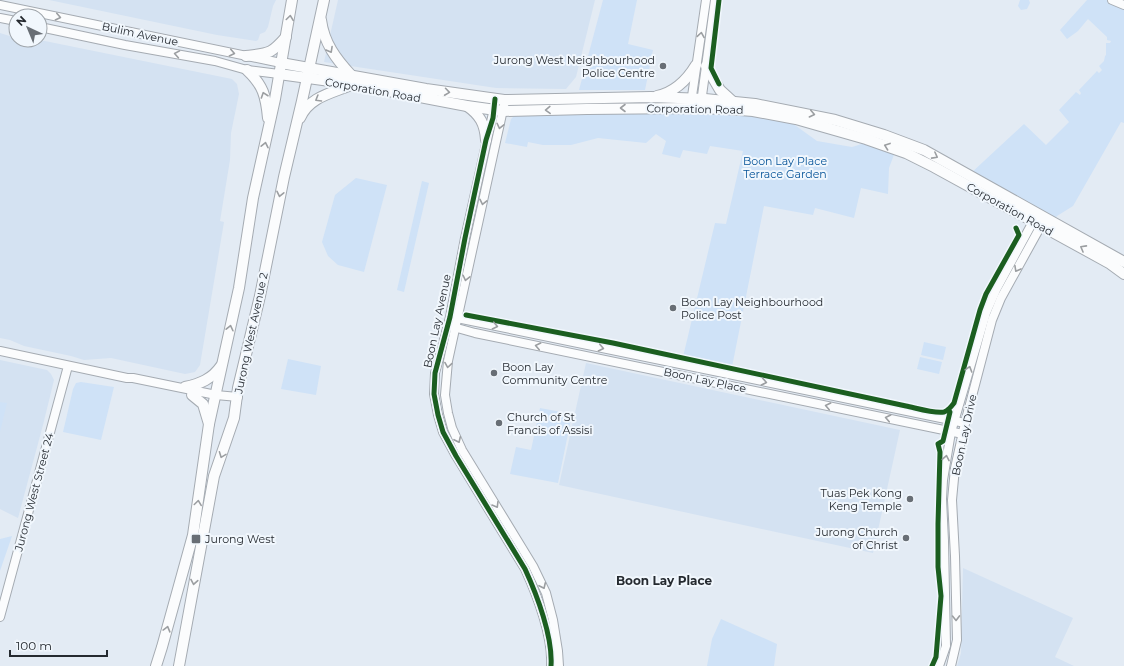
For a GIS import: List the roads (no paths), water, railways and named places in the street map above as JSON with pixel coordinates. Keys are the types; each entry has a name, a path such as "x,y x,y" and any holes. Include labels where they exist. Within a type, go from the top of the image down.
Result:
{"main road":[{"name":"Jurong West Avenue 2","path":"156,666 193,535 209,424 216,397 221,366 238,288 253,198 287,36 292,0"},
{"name":"Jurong West Avenue 2","path":"179,666 214,476 234,418 238,400 238,388 260,296 284,177 324,0"},
{"path":"296,128 302,114 315,100 352,80 331,52 327,44 321,18"},
{"path":"246,56 272,51 287,36"},
{"name":"Corporation Road","path":"281,63 308,72 316,80 352,80 426,89 499,105 587,108 732,101 814,115 884,135 924,150 1039,220"},
{"path":"652,97 662,95 678,87 701,66 720,90 732,101"},
{"path":"247,70 259,82 265,96 269,126"},
{"name":"Corporation Road","path":"279,74 308,72"},
{"name":"Corporation Road","path":"352,80 467,106 652,97 753,111 796,119 866,139 906,154 934,167 1039,220 1119,263 1124,274"},
{"path":"467,106 475,112 486,128 486,140"},
{"path":"209,424 203,404 189,391 197,384 207,380 217,372 221,366"}],"street":[{"path":"696,103 701,66 706,0"},
{"path":"701,66 715,0"},
{"path":"1112,0 1124,5"},
{"name":"Bulim Avenue","path":"0,5 281,63"},
{"name":"Bulim Avenue","path":"48,28 125,45 215,61 247,70 279,74"},
{"name":"Boon Lay Avenue","path":"453,317 465,238 486,140 499,105"},
{"name":"Boon Lay Avenue","path":"499,105 451,326 435,373 434,394 443,432 525,569 533,586 542,610 548,637 551,666"},
{"name":"Boon Lay Drive","path":"939,666 946,646 942,499 943,480 951,432 986,313 992,299 1039,220"},
{"name":"Boon Lay Drive","path":"952,666 957,640 952,500 955,468 980,361 992,320 1001,298 1039,220"},
{"name":"Boon Lay Place","path":"453,317 965,423"},
{"name":"Boon Lay Avenue","path":"451,326 445,395 452,428 462,450 533,566 543,586 553,620 559,666"},
{"name":"Boon Lay Place","path":"451,326 962,434"},
{"path":"0,351 216,397 238,400"},
{"name":"Jurong West Street 24","path":"0,617 68,366"},
{"path":"742,388 741,382 745,378"},
{"path":"913,424 916,420 915,412"},
{"path":"944,540 948,537 954,538"},
{"path":"945,581 952,582 956,579"}],"place":[{"name":"Jurong West Neighbourhood Police Centre","path":"663,66"},
{"name":"Boon Lay Neighbourhood Police Post","path":"673,308"},
{"name":"Boon Lay Community Centre","path":"494,373"},
{"name":"Church of St Francis of Assisi","path":"499,423"},
{"name":"Tuas Pek Kong Keng Temple","path":"910,499"},
{"name":"Jurong Church of Christ","path":"906,538"},
{"name":"Jurong West","path":"196,539"}],"district":[{"name":"Boon Lay Place","path":"664,581"}],"park label":[{"name":"Boon Lay Place Terrace Garden","path":"785,167"}]}
